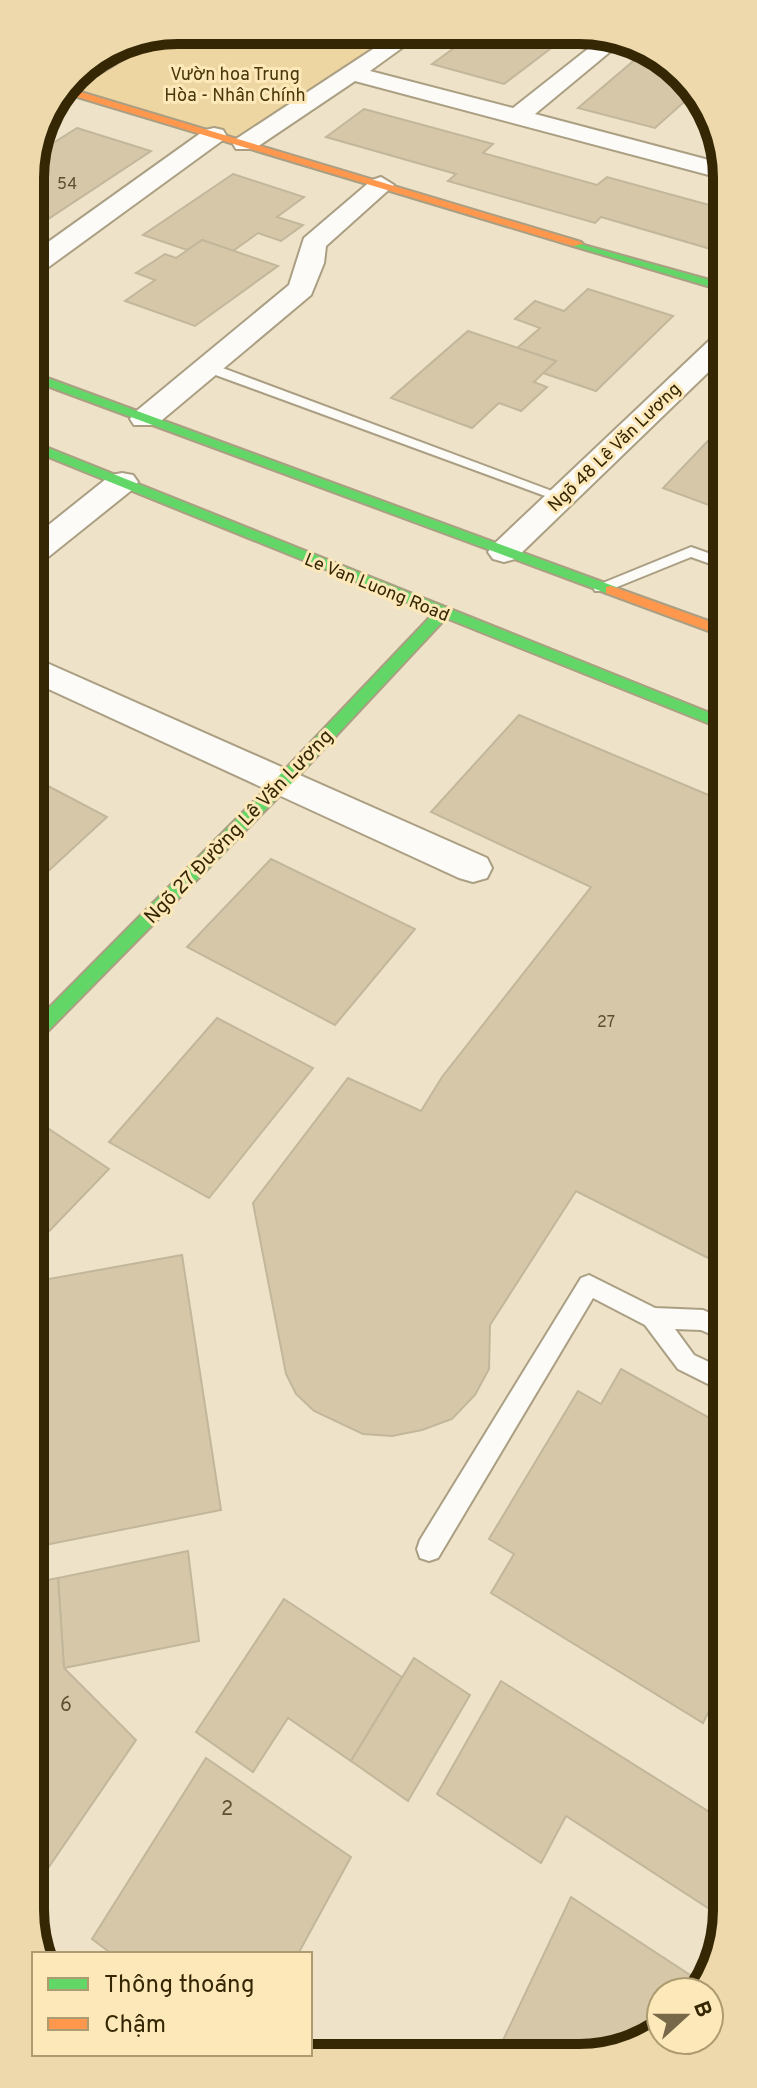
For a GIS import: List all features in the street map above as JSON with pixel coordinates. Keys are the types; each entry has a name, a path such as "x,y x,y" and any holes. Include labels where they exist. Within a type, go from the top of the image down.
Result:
{"main road":[{"path":"75,93 713,285"},
{"path":"44,381 713,628"},
{"name":"Le Van Luong Road","path":"44,450 713,720"},
{"name":"Ngõ 27 Đường Lê Văn Lương","path":"44,1024 283,782 442,613"}],"street":[{"path":"245,144 395,44"},
{"path":"517,117 602,47"},
{"path":"353,73 517,117 700,155 711,163"},
{"path":"44,258 214,135"},
{"path":"145,419 301,289 311,263 313,244 381,185"},
{"name":"Ngõ 48 Lê Văn Lương","path":"504,552 713,352"},
{"path":"44,544 122,482"},
{"path":"44,673 473,868"}],"lane":[{"path":"207,367 561,497"},
{"path":"601,587 691,552 713,560"},
{"path":"429,1549 589,1285 653,1318 703,1320 713,1325"},
{"path":"653,1318 686,1362 713,1376"}],"green space":[{"name":"Vườn hoa Trung Hòa - Nhân Chính","path":"178,44 395,44 245,144 75,93 103,67 127,54 152,47"}],"building":[{"path":"460,44 557,44 504,84 432,64"},
{"path":"637,58 661,72 687,99 655,128 578,108"},
{"path":"364,109 493,144 483,153 597,185 607,177 713,206 713,250 601,217 595,223 448,181 456,174 326,137"},
{"path":"77,128 151,151 44,222 44,169 48,146"},
{"path":"233,174 304,197 277,217 303,225 281,241 258,233 233,251 202,240 187,250 143,235"},
{"path":"202,240 278,266 195,326 125,301 155,280 136,273 165,254 176,258"},
{"path":"588,289 673,316 596,391 543,373 556,361 517,348 540,328 515,319 535,301 564,311"},
{"path":"468,331 556,361 534,382 547,387 521,411 499,403 472,428 391,398"},
{"path":"713,436 713,507 663,488"},
{"path":"519,715 713,797 713,1260 576,1191 490,1325 489,1369 475,1395 452,1419 422,1430 392,1436 363,1434 314,1411 296,1394 286,1374 253,1203 348,1078 421,1111 442,1077 591,887 431,812"},
{"path":"44,784 107,817 44,875"},
{"path":"271,859 415,929 335,1025 187,947"},
{"path":"217,1018 313,1068 209,1198 109,1142"},
{"path":"44,1126 109,1169 44,1237"},
{"path":"182,1255 221,1510 44,1545 44,1280"},
{"path":"621,1369 713,1420 713,1702 703,1723 491,1593 514,1554 489,1539 578,1391 601,1404"},
{"path":"188,1551 199,1641 64,1668 58,1578"},
{"path":"58,1578 64,1668 136,1740 44,1874 44,1581"},
{"path":"284,1599 402,1677 351,1761 288,1718 253,1772 196,1732"},
{"path":"414,1658 470,1695 408,1801 351,1761"},
{"path":"501,1681 713,1814 713,1897 708,1908 566,1816 541,1863 437,1794"},
{"path":"206,1758 351,1857 299,1952 109,1952 92,1939"},
{"path":"571,1897 691,1976 645,1976 645,2026 622,2037 579,2044 501,2044"}],"traffic: fast":[{"path":"577,244 713,285"},
{"path":"44,381 611,590"},
{"path":"44,450 713,720"},
{"path":"44,1024 283,782 442,613"}],"traffic: slow":[{"path":"75,93 577,244"},
{"path":"611,590 713,628"}]}
